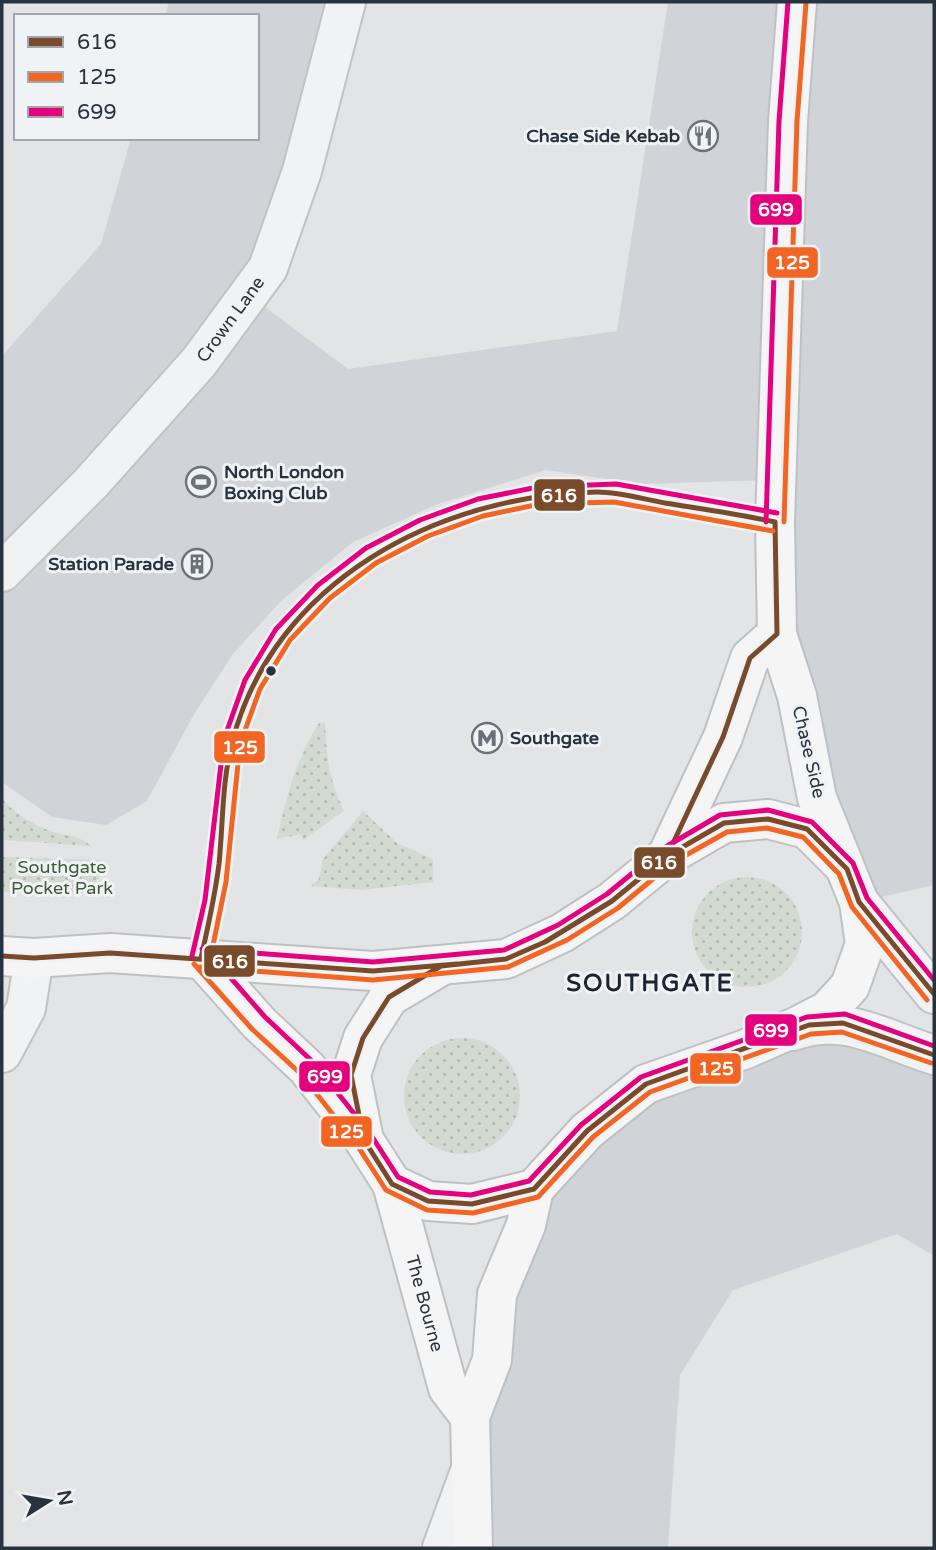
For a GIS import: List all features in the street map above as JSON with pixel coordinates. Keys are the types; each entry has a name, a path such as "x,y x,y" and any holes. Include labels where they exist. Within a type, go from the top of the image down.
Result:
{"main road":[{"name":"Chase Side","path":"534,1189 587,1131 646,1084 746,1049 827,1011 850,986 864,944 853,885 817,797 797,696 777,634 775,522 780,350 788,121 797,2"},
{"path":"667,856 723,737 750,659 777,634"},
{"path":"18,957 110,953 373,971 506,959 545,942 612,901 667,856 724,823 768,819 807,829 853,885"},
{"name":"The Bourne","path":"201,958 259,1023 307,1068 364,1140 392,1184 448,1388 470,1418"},
{"path":"364,1140 351,1074 363,1038 389,998 441,966"},
{"path":"392,1184 428,1201 472,1204 534,1189 526,1225 498,1293 492,1360 470,1418 469,1474 473,1548"}],"street":[{"name":"Crown Lane","path":"2,572 92,483 199,362 268,268 302,171 346,2"},
{"path":"853,885 934,993"},
{"path":"2,1054 26,1008 18,957"},
{"path":"746,1049 809,1025 844,1023 934,1055"},
{"path":"442,1548 469,1474"}],"shaded area":[{"path":"169,2 344,2 249,295 348,369 617,331 668,2 934,2 934,885 859,902 817,798 776,480 640,484 546,470 438,504 353,542 281,601 233,654 193,716 147,801 106,825 52,817 2,782 2,356 101,244 130,140 259,140 259,14 166,14"},
{"path":"819,1024 934,1055 934,1256 897,1234 733,1290 680,1375 668,1548 474,1548 497,1294 587,1131"}],"green space":[{"path":"325,722 329,767 344,811 303,840 301,834 277,839 298,764 319,723"},
{"name":"Southgate Pocket Park","path":"2,798 32,823 78,838 91,846 2,840"},
{"path":"363,811 397,843 433,859 433,882 362,890 311,886 319,879 323,859"},
{"name":"Southgate Pocket Park","path":"2,857 102,860 99,878 88,892 68,896 2,892"},
{"path":"747,877 768,881 786,893 798,911 802,932 798,953 786,971 768,983 747,987 726,983 708,971 696,953 692,932 696,911 708,893 726,881"},
{"path":"462,1038 484,1042 503,1055 516,1074 520,1096 516,1118 503,1137 484,1150 462,1154 440,1150 421,1137 408,1118 404,1096 408,1074 421,1055 440,1042"}],"transit line":[{"name":"699","path":"766,522 779,121 788,2"},
{"name":"125","path":"784,522 797,121 806,3"},
{"name":"699","path":"192,956 205,900 224,739 245,680 276,629 318,585 366,548 420,520 478,499 538,487 616,484 777,513"},
{"name":"616","path":"201,958 217,876 232,743 253,686 284,636 324,593 371,558 423,530 479,510 538,497 614,493 775,522"},
{"name":"125","path":"210,960 226,882 240,744 260,689 290,640 330,598 376,563 428,536 483,516 540,504 614,502 773,531"},
{"name":"616","path":"775,522 777,634 750,658 723,737 667,856 612,901 545,942 506,959 441,966 389,997 363,1038 351,1075 364,1140 392,1184 428,1201 472,1204 534,1189 587,1131 646,1084 809,1025 843,1023 934,1055"},
{"name":"699","path":"202,949 373,962 504,950 558,925 607,894 662,849 720,815 768,810 812,822 853,863 867,898 934,980"},
{"name":"616","path":"645,874 667,856 724,823 768,819 807,829 847,869 859,902 934,994"},
{"name":"125","path":"200,967 373,980 508,967 567,940 618,908 672,863 727,832 767,828 803,837 839,874 852,907 927,1000"},
{"name":"699","path":"208,952 265,1017 314,1063 371,1135 398,1177 430,1192 471,1195 529,1181 581,1125 641,1077 807,1017 845,1014 934,1046"},
{"name":"616","path":"2,956 34,958 110,953 373,971 457,964"},
{"name":"125","path":"194,964 252,1029 301,1074 357,1145 386,1190 427,1210 473,1213 538,1197 593,1137 650,1092 811,1034 842,1032 931,1063"}],"place":[{"name":"Chase Side Kebab","path":"703,136"},
{"name":"North London Boxing Club","path":"201,482"},
{"name":"Station Parade","path":"197,564"},
{"name":"Southgate","path":"487,738"}],"district":[{"name":"SOUTHGATE","path":"650,983"}]}
